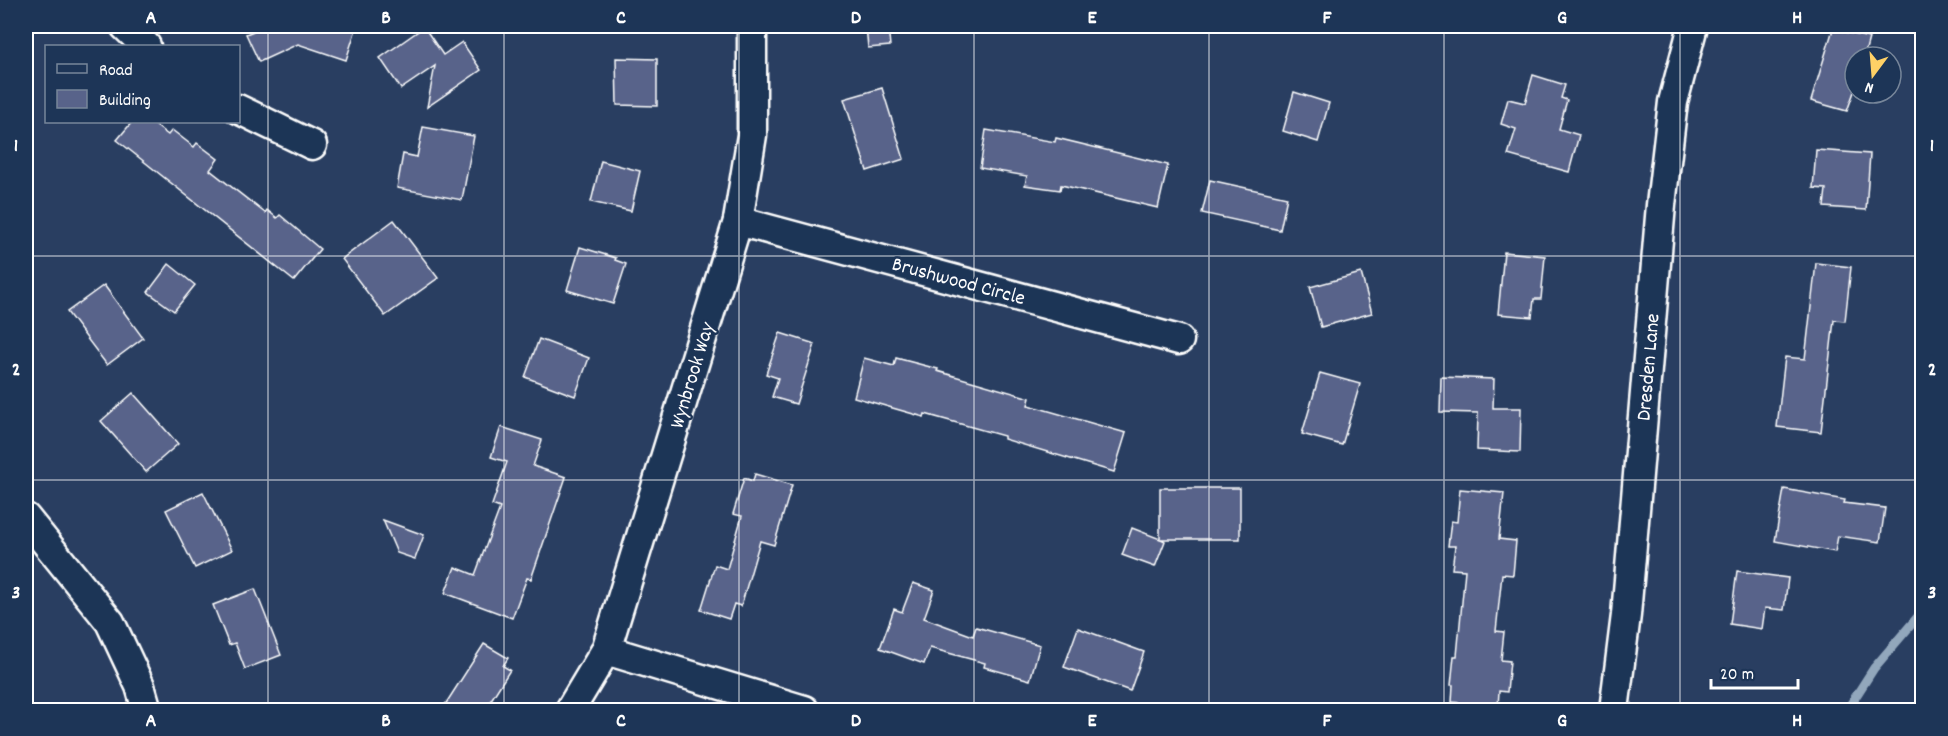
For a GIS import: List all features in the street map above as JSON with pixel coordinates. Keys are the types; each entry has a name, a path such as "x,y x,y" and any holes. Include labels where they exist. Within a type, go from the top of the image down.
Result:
{"street":[{"path":"125,26 145,45"},
{"name":"Wynbrook Way","path":"570,711 606,650 738,221 752,135 752,26"},
{"name":"Dresden Lane","path":"1614,711 1626,615 1661,205 1673,102 1693,26"},
{"path":"240,110 312,145"},
{"name":"Brushwood Circle","path":"738,221 1179,340"},
{"path":"26,518 110,622 141,686 147,711"},
{"path":"606,650 804,711"}],"building":[{"path":"256,26 357,26 346,60 298,44 259,62 246,34 256,30"},
{"path":"866,26 888,26 890,46 868,48"},
{"path":"424,27 443,55 462,42 481,70 427,107 435,66 401,89 380,58"},
{"path":"1833,29 1869,38 1867,45 1843,45 1843,105 1849,105 1847,111 1811,101"},
{"path":"616,58 657,59 657,106 617,105"},
{"path":"1533,75 1565,85 1561,98 1567,100 1559,129 1579,135 1569,172 1508,155 1516,129 1501,124 1508,99 1525,103"},
{"path":"882,88 904,159 867,171 844,99"},
{"path":"1294,92 1329,103 1318,142 1283,131"},
{"path":"131,123 152,123 168,135 172,130 194,147 197,143 218,159 210,170 265,213 267,210 277,218 280,215 320,249 294,281 117,140"},
{"path":"423,127 474,136 462,200 397,188 403,154 417,157"},
{"path":"986,130 1055,142 1056,138 1168,165 1158,208 1061,185 1060,190 1025,185 1027,176 980,168"},
{"path":"1816,150 1870,154 1866,210 1824,207 1826,189 1813,188"},
{"path":"601,161 640,171 631,211 591,202"},
{"path":"1210,180 1287,197 1280,230 1202,213"},
{"path":"394,220 438,278 385,316 342,259"},
{"path":"580,247 616,258 615,260 626,264 613,304 567,290"},
{"path":"1504,252 1545,256 1541,299 1534,299 1532,317 1498,314"},
{"path":"1816,263 1851,267 1845,321 1834,320 1821,432 1777,427 1785,357 1805,359"},
{"path":"169,264 195,285 174,311 148,292"},
{"path":"1361,273 1372,313 1321,327 1310,287"},
{"path":"104,285 143,338 107,365 67,312"},
{"path":"780,333 815,344 796,404 772,397 778,378 766,374"},
{"path":"539,339 589,358 575,396 525,377"},
{"path":"864,358 894,366 896,358 938,369 937,371 1030,398 1028,405 1126,433 1114,472 1004,439 1004,436 854,397"},
{"path":"1320,373 1360,384 1342,445 1302,434"},
{"path":"1441,377 1494,379 1493,408 1521,408 1520,452 1477,450 1478,413 1440,412"},
{"path":"133,393 178,444 146,472 101,421"},
{"path":"501,427 542,440 533,466 566,477 531,579 527,578 512,618 445,593 455,567 475,575 500,508 492,505 507,462 491,457"},
{"path":"755,474 792,485 774,545 760,541 741,606 734,604 729,619 701,610 715,565 727,569 742,516 733,514 744,478 753,481"},
{"path":"1160,488 1240,488 1240,539 1161,539 1165,541 1155,567 1122,555 1132,528 1160,539"},
{"path":"1460,489 1504,493 1499,539 1516,541 1513,575 1502,574 1496,631 1504,632 1501,660 1510,661 1507,692 1499,691 1498,707 1452,702 1453,685 1451,685 1454,656 1457,656 1465,570 1452,569 1455,546 1448,546 1451,521 1457,522"},
{"path":"1784,489 1845,500 1844,503 1885,508 1880,542 1838,536 1835,552 1775,541"},
{"path":"203,492 232,550 195,568 166,510"},
{"path":"383,520 424,535 415,559 397,553"},
{"path":"1737,571 1788,578 1784,610 1765,608 1762,629 1730,624"},
{"path":"913,583 934,590 924,618 973,636 976,627 1040,645 1030,680 984,667 985,663 930,648 924,664 880,648 894,609 902,612"},
{"path":"255,589 281,655 245,669 235,643 229,645 213,605"},
{"path":"1078,628 1144,652 1130,691 1064,667"},
{"path":"484,644 508,658 503,666 510,670 484,711 441,711"}],"waterway":[{"path":"1847,710 1874,668 1922,612"}]}
